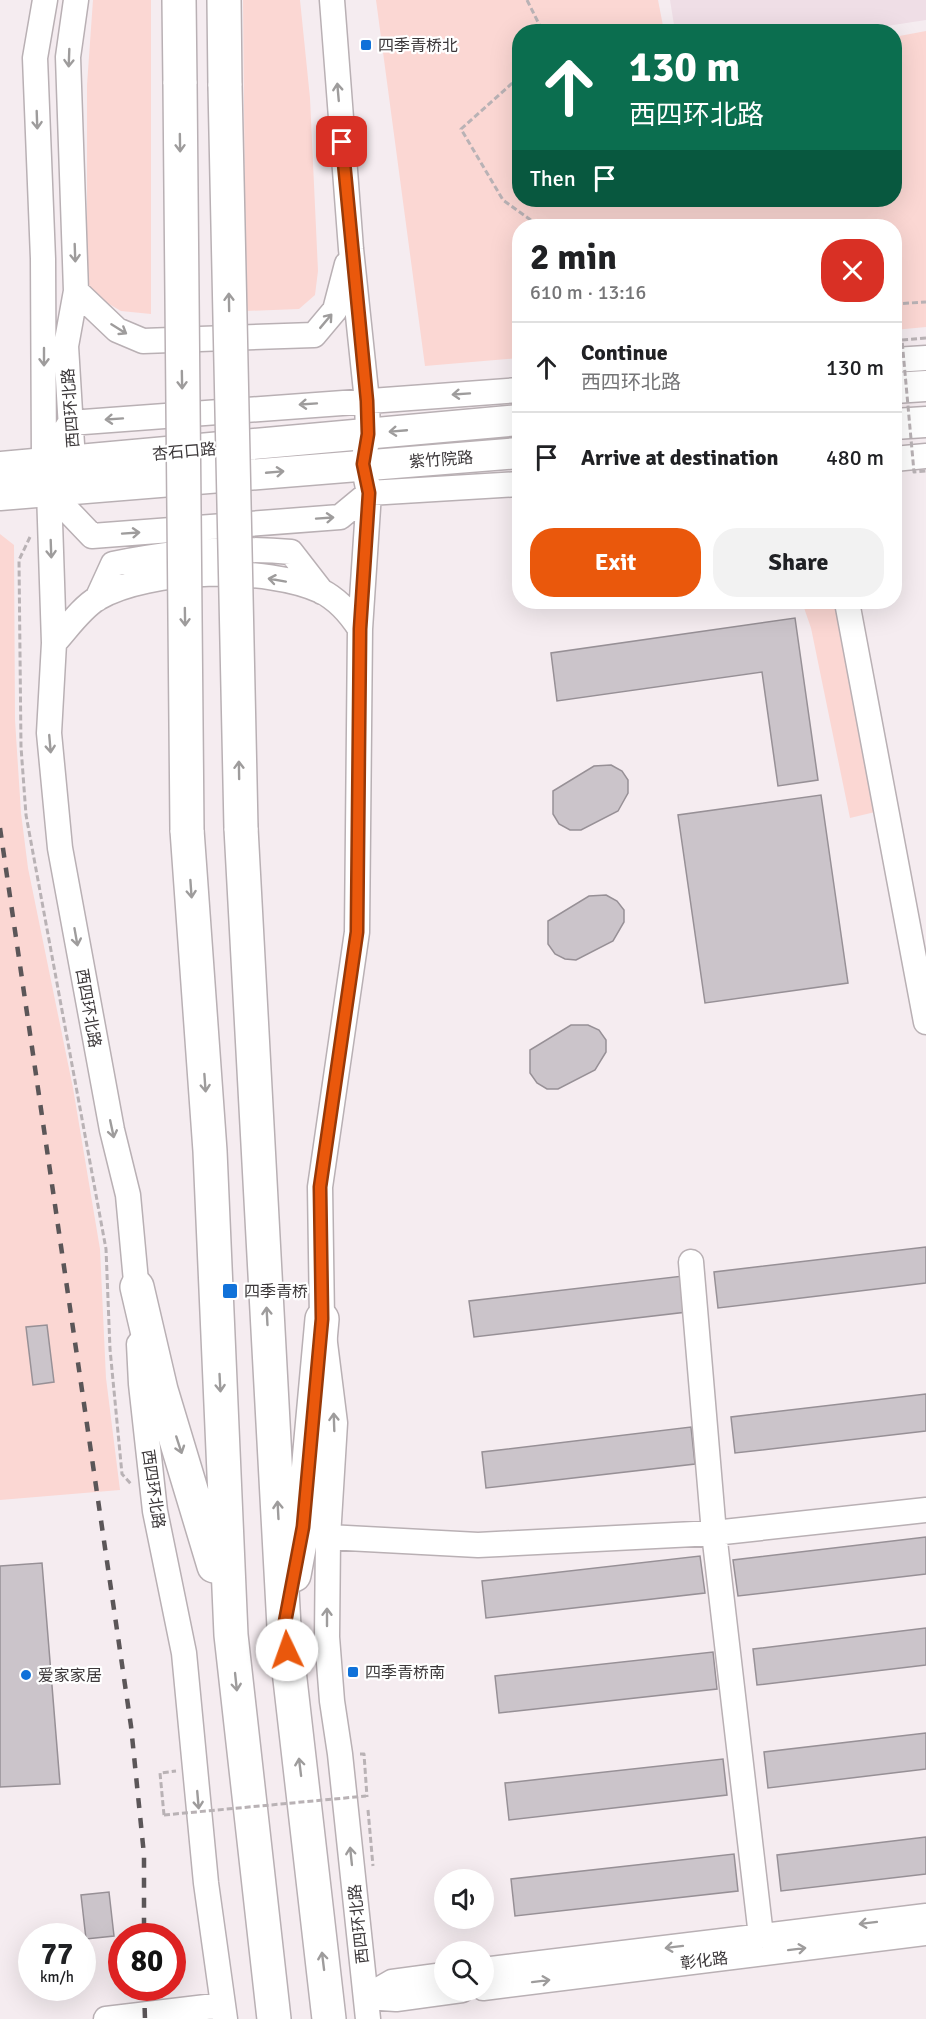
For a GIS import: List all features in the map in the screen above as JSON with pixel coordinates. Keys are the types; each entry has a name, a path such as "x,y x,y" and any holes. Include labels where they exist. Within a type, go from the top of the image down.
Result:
{"highway":[{"path":"178,0 187,830 210,1151 231,1635 274,2019"},
{"path":"224,0 241,828 284,1627 329,2019"},
{"path":"137,1287 161,1390 206,1534 231,1635"},
{"path":"284,1627 303,1527 322,1319"}],"main road":[{"path":"902,388 926,386"},
{"name":"紫竹院路","path":"368,434 512,421"},
{"path":"902,424 926,422"},
{"name":"杏石口路","path":"0,495 47,478 73,461 368,434"},
{"name":"紫竹院路","path":"363,464 512,453"},
{"name":"杏石口路","path":"0,467 47,478 363,464"}],"street":[{"name":"西四环北路","path":"45,0 35,58 54,643 50,733 60,848 112,1130 128,1196 137,1287 141,1383 155,1511 184,1653 206,1884 224,2012"},
{"name":"西四环北路","path":"73,461 66,346 76,291 68,57 76,0"},
{"name":"西四环北路","path":"332,0 351,249 367,401 368,434 363,464 369,493 360,629 357,932 320,1187 322,1319 335,1423 328,1537 329,1675 367,2008"},
{"path":"76,291 117,330 142,341 314,335 335,310 351,249"},
{"path":"43,259 66,346"},
{"path":"902,360 926,358"},
{"path":"369,493 340,517 92,536 47,478 70,423 512,391"},
{"path":"902,458 926,456"},
{"name":"紫竹院路","path":"369,493 512,484"},
{"path":"54,643 96,598 144,580 210,574 277,578 322,592 349,614 360,629"},
{"path":"848,609 926,1022"},
{"path":"691,1262 714,1533 762,1945"},
{"path":"328,1537 478,1545 714,1533 926,1510"},
{"name":"彰化路","path":"494,1986 762,1945 926,1916"},
{"name":"彰化路","path":"494,1969 926,1933"},
{"path":"367,2008 392,1982 434,1976"},
{"path":"367,2008 396,1999 434,1994"},
{"path":"106,2019 224,2012"}],"path":[{"path":"527,0 539,24"},
{"path":"512,83 461,129 503,200 512,206"},
{"path":"513,207 529,219"},
{"path":"902,304 926,302"},
{"path":"926,338 902,340 914,472 926,471"},
{"path":"32,531 20,560 21,725 26,815 106,1249 110,1349 122,1474 155,1511"},
{"path":"364,1754 366,1796 374,1860"},
{"path":"160,1773 164,1815 366,1796"}],"shaded area":[{"path":"93,0 151,0 151,314 121,311 90,293 87,265 87,85"},
{"path":"243,0 300,0 310,98 318,271 315,295 299,309 246,311"},
{"path":"376,0 658,0 663,24 512,24 512,207 902,207 902,36 926,31 926,327 902,329 902,219 512,219 512,359 425,366"},
{"path":"670,0 926,0 926,20 900,24 674,24"},
{"path":"0,534 14,545 15,720 21,813 28,868 73,1088 100,1249 106,1378 120,1490 0,1500"},
{"path":"804,609 841,609 875,812 850,818 811,628"}],"building":[{"path":"795,618 818,780 778,786 762,672 557,701 551,653"},
{"path":"611,765 622,771 628,780 628,793 618,811 581,830 570,830 559,824 553,814 553,791 594,766"},
{"path":"821,795 848,983 705,1003 678,815"},
{"path":"606,895 617,901 624,910 624,922 613,941 576,960 565,959 555,954 548,944 548,921 589,896"},
{"path":"571,1025 588,1025 599,1030 606,1040 606,1052 595,1070 558,1089 547,1089 537,1083 530,1073 530,1050"},
{"path":"926,1247 926,1283 718,1308 714,1272"},
{"path":"683,1276 687,1312 474,1337 469,1301"},
{"path":"47,1325 54,1382 33,1385 26,1327"},
{"path":"926,1394 926,1431 735,1453 731,1417"},
{"path":"691,1427 695,1464 486,1488 482,1452"},
{"path":"926,1537 926,1574 738,1596 733,1560"},
{"path":"700,1556 705,1593 486,1618 482,1581"},
{"name":"爱家家居","path":"42,1563 60,1784 0,1787 0,1566"},
{"path":"926,1628 926,1665 757,1685 753,1649"},
{"path":"713,1652 717,1689 499,1713 495,1676"},
{"path":"926,1733 926,1769 768,1788 764,1752"},
{"path":"723,1759 727,1795 509,1820 505,1783"},
{"path":"926,1837 926,1874 781,1891 777,1855"},
{"path":"734,1854 738,1891 515,1916 511,1879"},
{"path":"109,1892 113,1923 108,1923 108,1937 96,1938 96,1923 84,1923 81,1895"}],"railway":[{"path":"0,828 131,1726 144,1855 144,1923"},
{"path":"144,2001 145,2019"}],"place":[{"name":"四季青桥北","path":"366,45"},
{"name":"四季青桥","path":"230,1291"},
{"name":"四季青桥南","path":"353,1672"},
{"name":"爱家家居","path":"26,1675"}],"route":[{"path":"287,1650 284,1627 303,1527 309,1438 322,1319 320,1187 357,932 360,629 369,493 363,464 368,434 367,401 342,142"}]}
